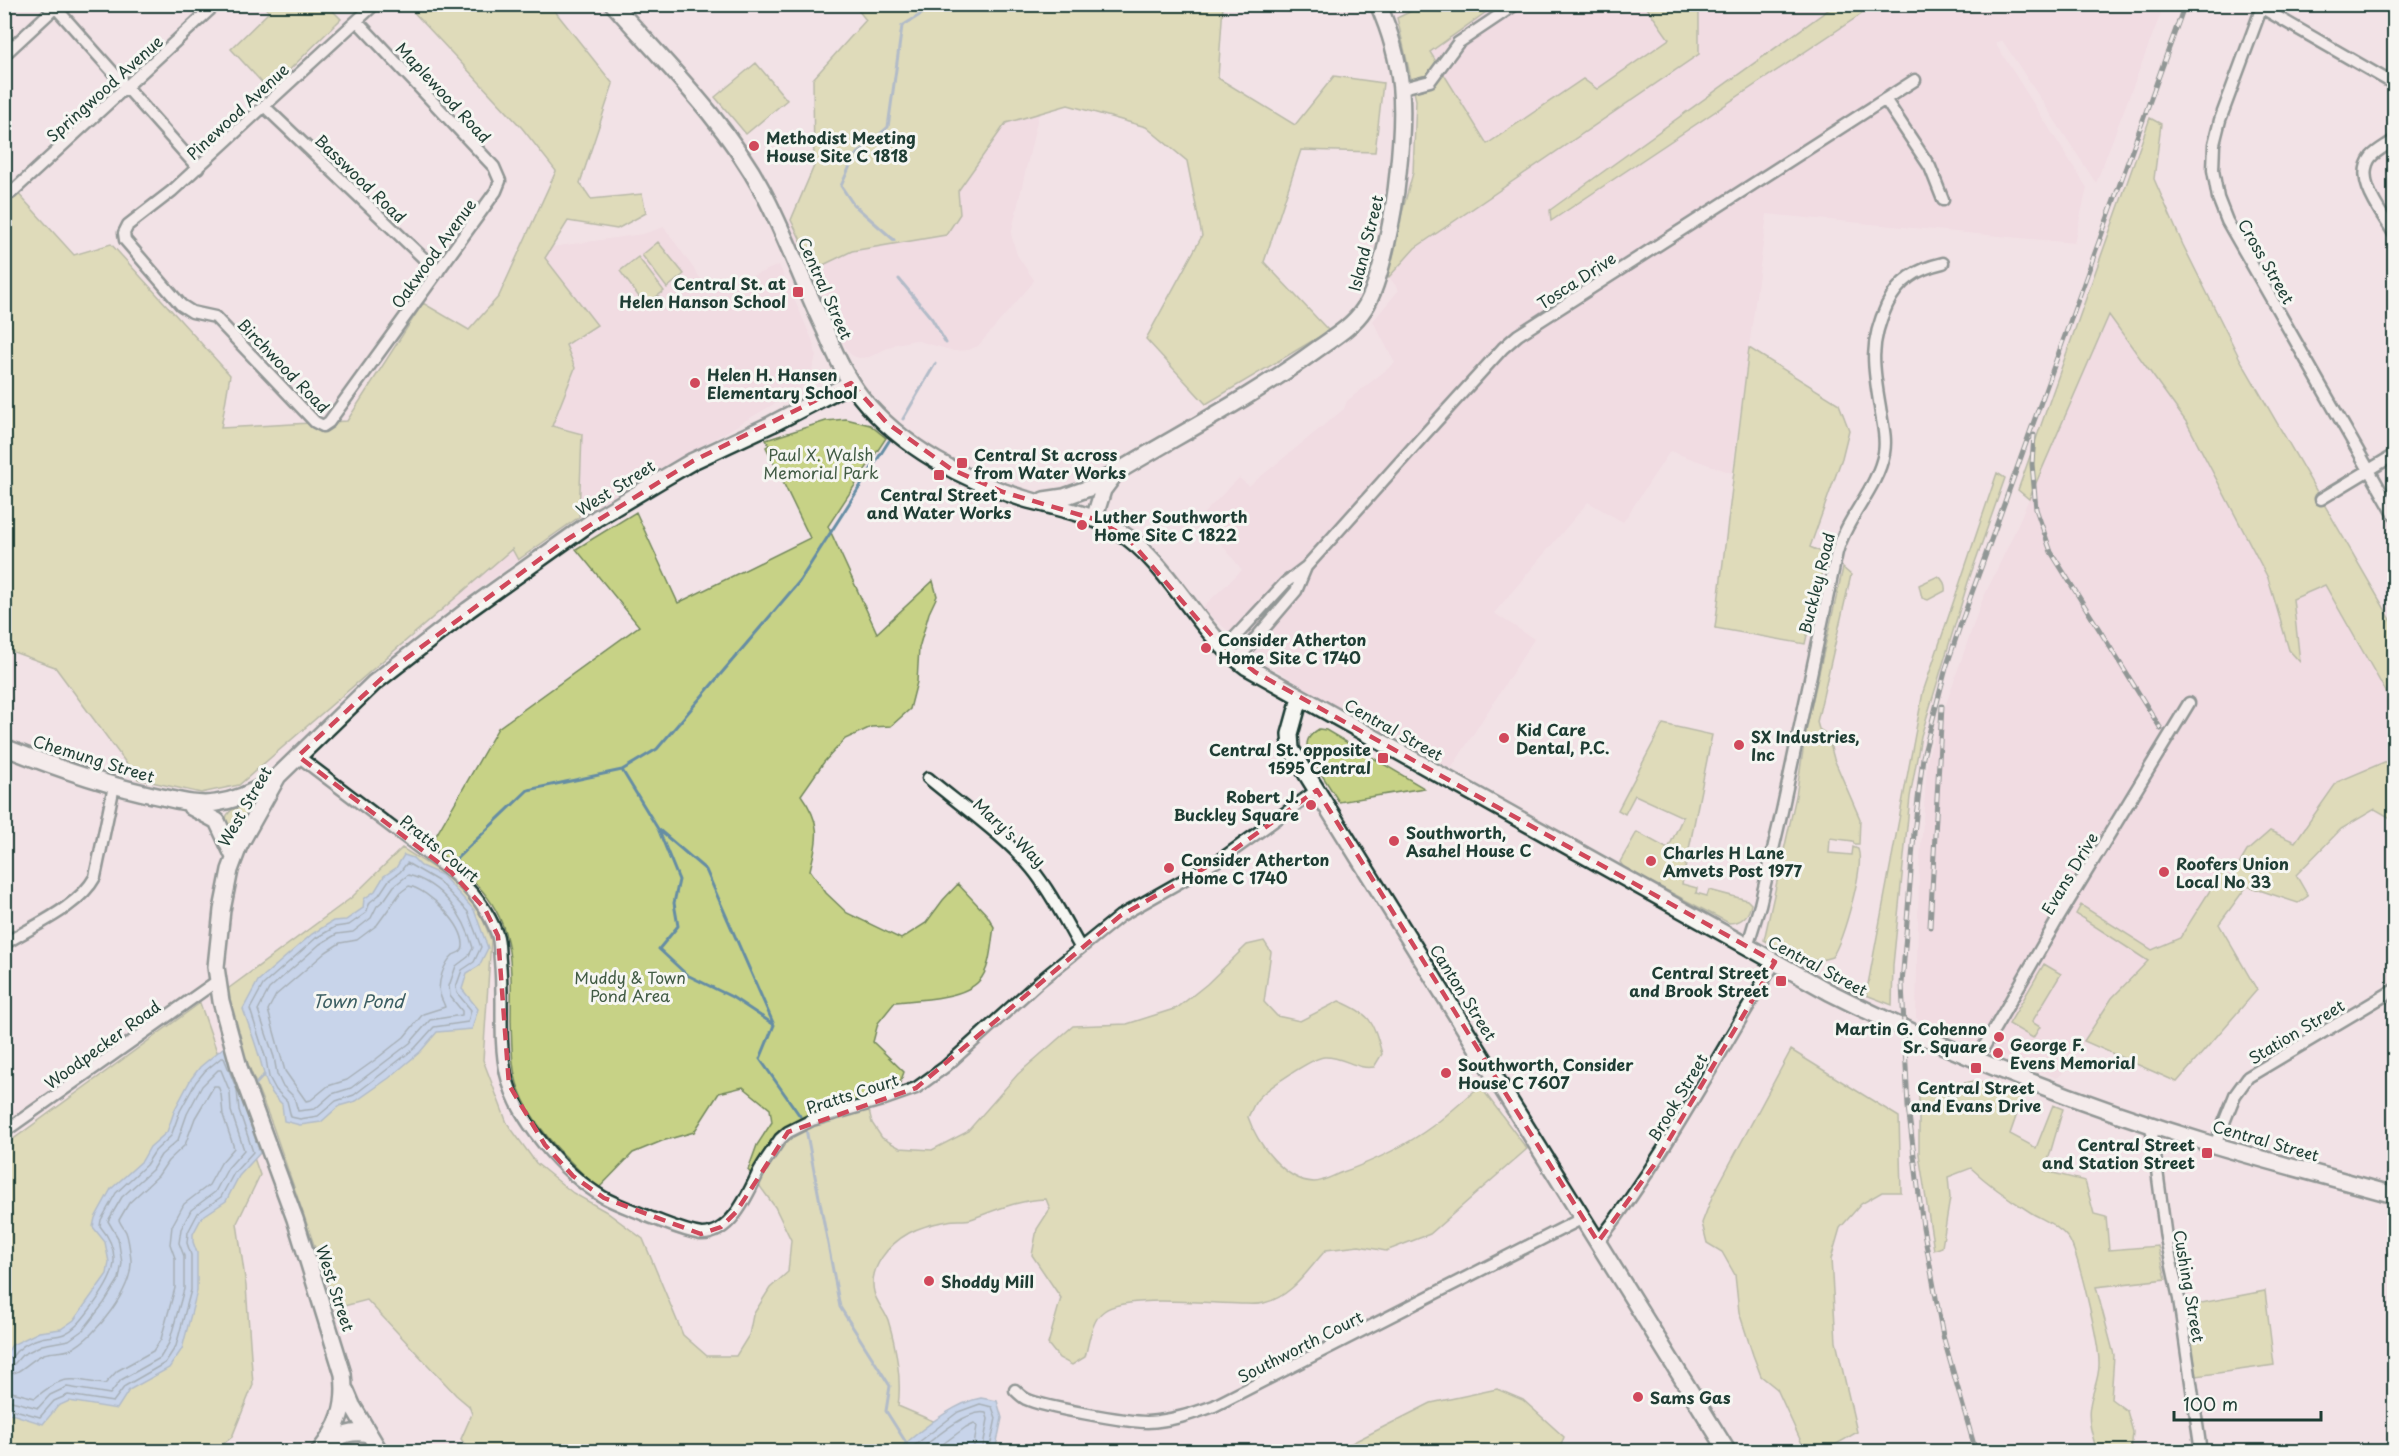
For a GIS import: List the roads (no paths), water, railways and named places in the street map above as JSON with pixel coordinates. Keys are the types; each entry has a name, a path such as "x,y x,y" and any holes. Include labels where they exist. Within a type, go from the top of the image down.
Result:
{"main road":[{"name":"Central Street","path":"613,4 707,108 750,168 851,383 879,416 931,456 973,479 1033,501 1088,516 1108,525 1138,546 1224,649 1237,660 1300,698 1539,829 1774,962 1903,1028 2070,1097 2151,1125 2394,1195"},
{"name":"Island Street","path":"1033,501 1064,497 1092,488 1298,364 1340,333 1362,313 1377,280 1396,196 1403,128 1403,88 1398,63 1387,24 1378,4"},
{"name":"West Street","path":"320,1450 339,1422 344,1406 343,1374 321,1297 239,1067 226,1024 217,981 222,910 234,857 278,776 349,707 402,660 530,564 597,518 693,461 851,383"},
{"name":"Island Street","path":"1088,516 1103,490 1121,469"},
{"path":"1088,516 1092,488"},
{"name":"Canton Street","path":"1300,698 1290,744 1728,1452"},
{"name":"Chemung Street","path":"4,747 66,771 114,786 174,800 204,804 232,800 253,792 278,776"},
{"name":"Chemung Street","path":"174,800 202,811 218,821 234,857"},
{"path":"345,1388 352,1405 380,1452"},
{"name":"West Street","path":"320,1450 346,1434 368,1434"}],"street":[{"name":"Springwood Avenue","path":"11,193 216,4"},
{"name":"Pinewood Avenue","path":"218,320 209,315 186,309 181,305 125,240 124,232 128,225 162,200 198,168 375,4"},
{"path":"1403,88 1430,81 1458,43 1516,4"},
{"path":"4,56 57,6 125,87 198,168"},
{"path":"2263,6 2394,84"},
{"name":"Cross Street","path":"2263,6 2220,120 2214,144 2213,170 2218,198 2227,221 2394,514"},
{"name":"Maplewood Road","path":"357,21 494,167 501,178 499,187"},
{"name":"Tosca Drive","path":"1224,649 1285,583 1306,567 1503,348 1518,335 1915,80"},
{"path":"1885,99 1930,167 1943,200"},
{"name":"Basswood Road","path":"264,106 438,272"},
{"path":"2394,140 2371,157 2366,175 2367,186 2394,234"},
{"name":"Oakwood Avenue","path":"392,336 499,187"},
{"name":"Buckley Road","path":"1747,947 1760,905 1782,811 1838,552 1848,522 1875,478 1884,451 1886,436 1873,359 1874,340 1892,295 1905,279 1925,268 1943,262"},
{"name":"Birchwood Road","path":"218,320 315,422 323,426 329,422 392,336"},
{"path":"2321,499 2394,455"},
{"name":"Tosca Drive","path":"1237,660 1296,591 1306,567"},
{"name":"Evans Drive","path":"1977,1059 2189,703"},
{"name":"Pratts Court","path":"298,756 451,872 470,889 485,909 498,936 503,1050 509,1085 524,1117 545,1145 573,1176 604,1198 690,1232 708,1234 722,1227 736,1212 780,1139 788,1132 812,1120 882,1101 916,1088 945,1067 1080,947 1142,902 1224,858 1317,790"},
{"name":"Mary's Way","path":"927,778 1016,852 1031,868 1080,947"},
{"path":"4,944 82,896 91,884 95,877 114,786"},
{"name":"Brook Street","path":"1598,1242 1654,1165 1774,962"},
{"name":"Woodpecker Road","path":"4,1132 217,981"},
{"name":"Station Street","path":"2215,1145 2235,1095 2248,1077 2394,990"},
{"name":"Cushing Street","path":"2151,1125 2166,1238 2179,1299 2201,1452"},
{"name":"Southworth Court","path":"1015,1390 1025,1398 1040,1403 1110,1417 1146,1422 1179,1418 1214,1406 1582,1218"}],"water":[{"name":"Town Pond","path":"404,855 413,858 421,866 442,875 474,910 488,948 479,966 467,973 462,989 478,1009 472,1029 437,1032 420,1052 389,1078 356,1101 339,1106 321,1122 300,1125 284,1121 282,1104 267,1083 243,1009 258,981 312,934 333,921 346,920 363,908 364,899 375,891 384,876 396,868"},
{"path":"224,1047 243,1089 245,1108 260,1153 239,1176 226,1201 202,1217 193,1234 197,1253 197,1291 182,1349 169,1368 129,1390 117,1409 69,1401 58,1406 43,1424 5,1412 4,1357 12,1345 39,1332 61,1329 74,1320 107,1274 109,1262 105,1242 93,1227 95,1218 111,1189 142,1161 150,1147 167,1132 175,1109 200,1067"},
{"path":"981,1398 997,1401 1002,1418 995,1451 897,1451 947,1412"}],"waterway":[{"path":"894,240 853,204 841,186 854,157 888,127 902,26 928,10 930,4"},
{"path":"899,279 932,319 946,343"},
{"path":"903,419 935,364"},
{"path":"453,862 528,790 622,770 657,749 799,582 889,441"},
{"path":"622,770 658,829 706,870 774,1025 760,1059 800,1116"},
{"path":"659,831 679,880 674,903 678,926 659,949 687,975 732,997 773,1024"},
{"path":"255,1085 264,1075"},
{"path":"806,1129 840,1307 890,1386 886,1411 907,1444"}],"railway":[{"path":"1976,1452 1943,1336 1923,1227 1908,1107 1902,984 1914,833 1923,757 1946,668 1961,623 2185,4"},
{"path":"2034,435 2032,464 2036,509 2051,552 2161,729"},
{"path":"1930,927 1942,706"}],"place":[{"name":"Methodist Meeting House Site C 1818","path":"754,146"},
{"name":"Central St. at Helen Hanson School","path":"798,292"},
{"name":"Helen H. Hansen Elementary School","path":"695,383"},
{"name":"Central St across from Water Works","path":"962,463"},
{"name":"Central Street and Water Works","path":"939,475"},
{"name":"Luther Southworth Home Site C 1822","path":"1082,525"},
{"name":"Consider Atherton Home Site C 1740","path":"1206,648"},
{"name":"Kid Care Dental, P.C.","path":"1504,738"},
{"name":"SX Industries, Inc","path":"1739,745"},
{"name":"Central St. opposite 1595 Central","path":"1383,758"},
{"name":"Robert J. Buckley Square","path":"1311,805"},
{"name":"Southworth, Asahel House C","path":"1394,841"},
{"name":"Charles H Lane Amvets Post 1977","path":"1651,861"},
{"name":"Consider Atherton Home C 1740","path":"1169,868"},
{"name":"Roofers Union Local No 33","path":"2164,872"},
{"name":"Central Street and Brook Street","path":"1781,981"},
{"name":"Martin G. Cohenno Sr. Square","path":"1999,1037"},
{"name":"George F. Evens Memorial","path":"1998,1053"},
{"name":"Central Street and Evans Drive","path":"1976,1068"},
{"name":"Southworth, Consider House C 7607","path":"1446,1073"},
{"name":"Central Street and Station Street","path":"2207,1153"},
{"name":"Shoddy Mill","path":"929,1281"},
{"name":"Sams Gas","path":"1638,1397"}],"park label":[{"name":"Paul X. Walsh Memorial Park","path":"821,463"},
{"name":"Muddy & Town Pond Area","path":"630,986"}]}
